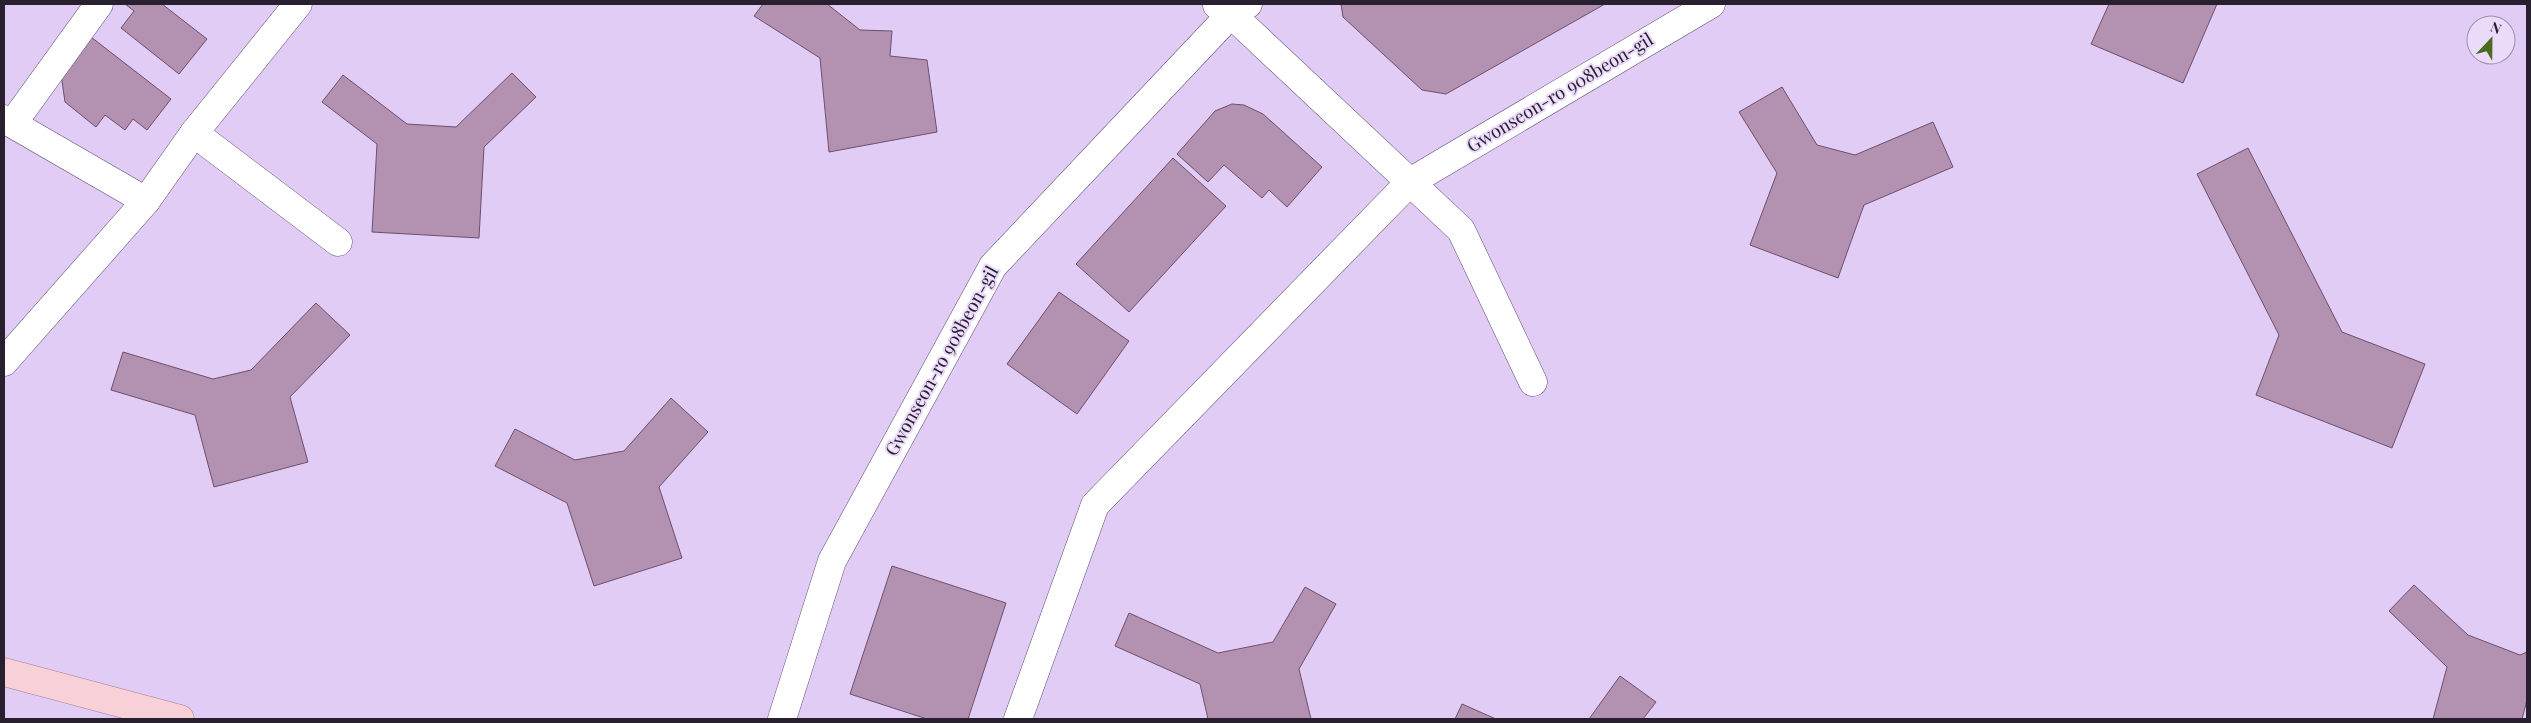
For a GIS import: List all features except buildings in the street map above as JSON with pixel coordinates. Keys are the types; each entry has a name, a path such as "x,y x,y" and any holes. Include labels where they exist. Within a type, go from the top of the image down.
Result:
{"main road":[{"path":"4,672 180,719"}],"street":[{"path":"99,4 9,121 146,201"},
{"path":"4,362 146,201 194,133 298,4"},
{"name":"Gwonseon-ro 908beon-gil","path":"1018,719 1095,505 1410,182 1711,4"},
{"name":"Gwonseon-ro 908beon-gil","path":"782,719 832,561 993,266 1231,7 1461,230 1533,382"},
{"path":"194,133 338,242"}]}
